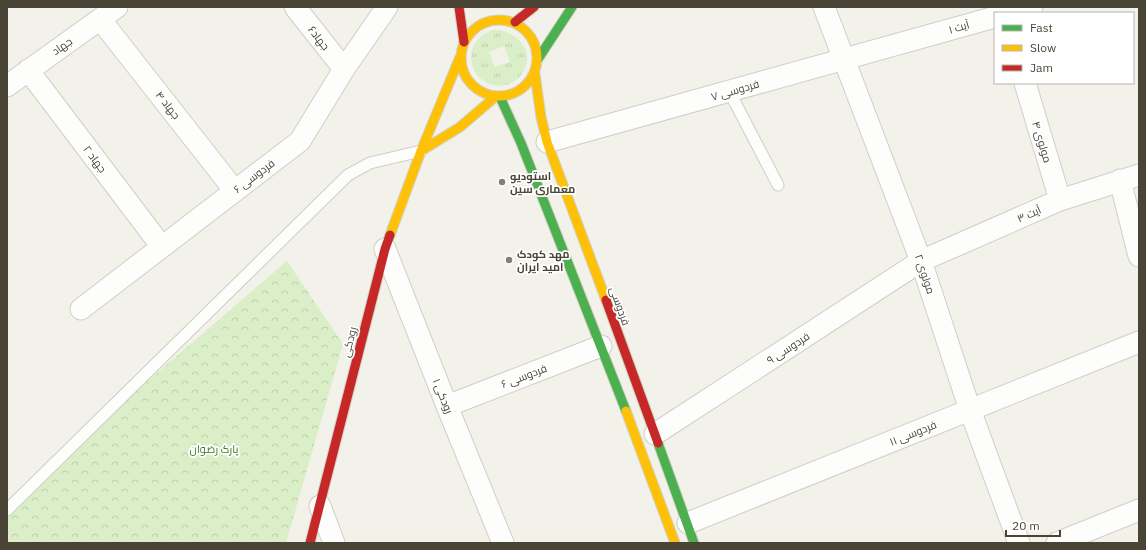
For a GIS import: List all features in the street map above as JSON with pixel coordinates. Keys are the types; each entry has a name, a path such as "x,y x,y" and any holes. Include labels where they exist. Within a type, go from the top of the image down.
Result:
{"main road":[{"path":"459,7 464,42"},
{"path":"513,22 534,7"},
{"path":"538,59 535,44 527,31 513,22 497,19 483,22 472,30 464,42 460,57 463,71 470,84 481,93 498,97 514,94 526,86 535,74 538,59 572,7"},
{"path":"506,12 513,22"},
{"name":"رودکی","path":"310,543 385,249 421,151 460,57"},
{"name":"فردوسی","path":"535,74 540,117 547,142 688,523 694,543"},
{"path":"421,151 460,127 498,97"},
{"path":"498,97 521,143 601,346 675,543"}],"street":[{"name":"جهاد۶","path":"295,7 344,69"},
{"name":"فردوسی ۶","path":"81,309 300,141 344,69 387,7"},
{"name":"مولوی ۲","path":"824,7 921,261 970,410 1019,543"},
{"path":"1014,12 1032,7"},
{"name":"جهاد","path":"7,86 108,13"},
{"name":"جهاد ۴","path":"108,13 235,191"},
{"name":"آیت ۱","path":"924,37 994,17"},
{"name":"فردوسی ۷","path":"547,142 924,37"},
{"name":"جهاد ۲","path":"28,70 162,247"},
{"name":"مولوی ۴","path":"1025,84 1060,200"},
{"path":"1130,178 1139,256"},
{"name":"آیت ۳","path":"921,261 1060,200 1130,178"},
{"name":"رودکی ۱","path":"385,249 503,543"},
{"name":"فردوسی ۹","path":"655,434 921,261"},
{"name":"فردوسی ۱۱","path":"688,523 1139,342"},
{"name":"فردوسی ۶","path":"447,406 601,346"},
{"path":"320,506 334,543"},
{"path":"1057,543 1139,510"}],"lane":[{"path":"729,91 778,185"},
{"path":"7,510 348,175 370,163 421,151"}],"green space":[{"path":"500,30 513,35 518,39 526,50 527,63 521,75 514,81 506,85 494,85 484,81 477,75 471,57 473,47 478,39 489,31","holes":["504,46 510,62 495,67 489,52"]},
{"name":"پارک رضوان","path":"287,261 343,344 286,543 7,543 7,502"}],"traffic: fast":[{"path":"538,59 572,7"},
{"path":"500,97 521,143 626,411"},
{"path":"658,443 694,543"}],"traffic: slow":[{"path":"491,20 507,20 520,26 531,37 537,50 537,58 535,73 520,90 507,96 491,96 478,90 463,73 461,66 461,50 467,37 484,22 491,20"},
{"path":"460,57 421,151 460,127 495,97"},
{"path":"535,74 541,117 547,142 606,300"},
{"path":"390,235 421,151"},
{"path":"626,411 675,543"}],"traffic: jam":[{"path":"459,7 464,42"},
{"path":"515,22 534,7"},
{"path":"310,543 385,249 390,235"},
{"path":"606,300 658,443"}],"place":[{"name":"استودیو معماری سین","path":"502,182"},
{"name":"مهد کودک امید ایران","path":"509,260"}]}
